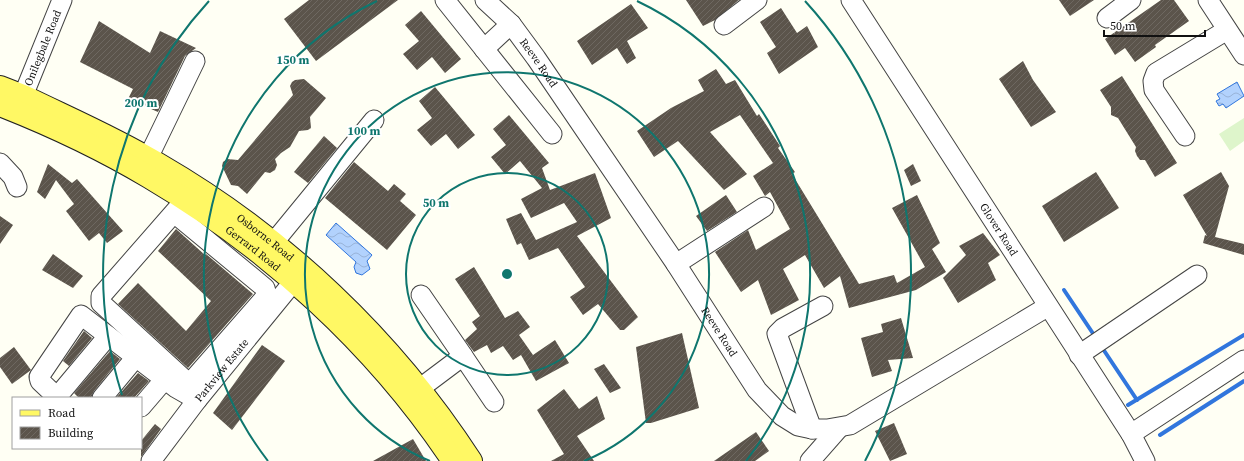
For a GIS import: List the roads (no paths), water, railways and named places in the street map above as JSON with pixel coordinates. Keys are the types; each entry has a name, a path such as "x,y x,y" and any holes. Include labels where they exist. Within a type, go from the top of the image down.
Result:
{"main road":[{"name":"Osborne Road","path":"0,87 23,96 148,158 219,201 274,242 336,298 419,389 471,461"},
{"name":"Gerrard Road","path":"0,104 94,147 149,177 179,207 223,225 294,281 326,309 387,375 418,412 453,461"}],"street":[{"name":"Onilegbale Road","path":"23,96 62,0"},
{"path":"446,0 552,134"},
{"name":"Reeve Road","path":"485,0 511,24 536,58 676,264 757,390 782,416 798,426 812,429 839,428 850,425 1047,306"},
{"path":"724,25 757,0"},
{"name":"Glover Road","path":"851,0 1131,434 1145,461"},
{"path":"1107,18 1131,0"},
{"path":"1208,0 1244,55"},
{"path":"484,49 511,24"},
{"path":"1185,136 1154,90 1156,73 1227,30"},
{"path":"148,158 195,61"},
{"path":"274,242 374,120"},
{"path":"0,163 13,177 17,187"},
{"path":"179,207 265,288 267,294 191,382 185,380 101,303 101,296 179,207"},
{"path":"676,264 764,207"},
{"path":"1079,355 1198,275"},
{"name":"Parkview Estate","path":"151,461 197,400 294,281"},
{"path":"421,295 494,402"},
{"path":"812,429 777,334 783,328 823,306"},
{"path":"56,397 40,381 39,377 78,317 81,315 176,388 197,400"},
{"path":"58,397 108,336"},
{"path":"419,389 463,356"},
{"path":"103,397 136,357"},
{"path":"1131,434 1244,360"},
{"path":"142,406 165,379"},
{"path":"810,461 839,428"}],"water":[{"path":"1237,82 1244,96 1226,108 1223,104 1219,106 1216,101 1220,99 1217,94"},
{"path":"336,223 372,255 367,261 370,269 362,275 356,273 354,267 356,262 326,235"}],"waterway":[{"path":"1064,290 1096,338"},
{"path":"1128,405 1244,335"},
{"path":"1101,346 1137,400"},
{"path":"1160,435 1244,381"}]}
